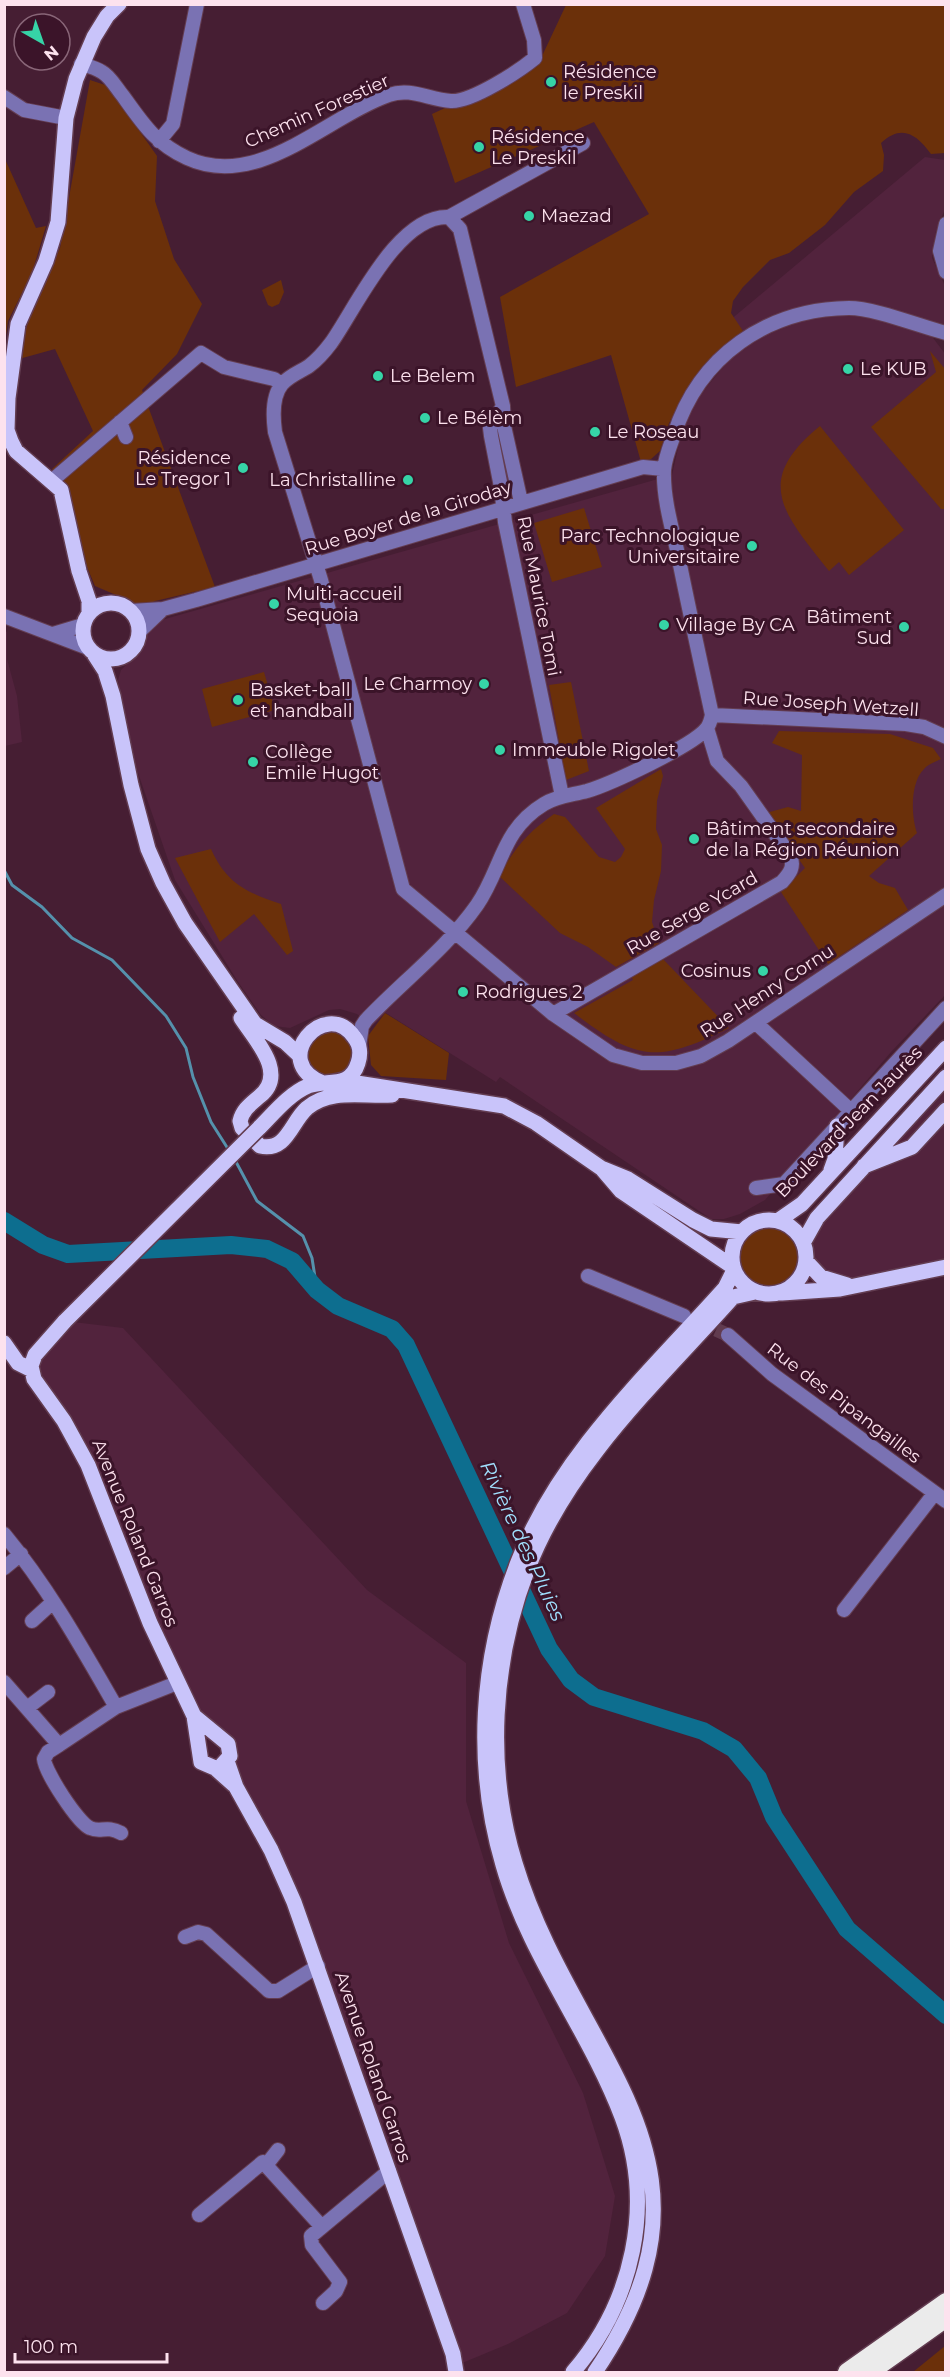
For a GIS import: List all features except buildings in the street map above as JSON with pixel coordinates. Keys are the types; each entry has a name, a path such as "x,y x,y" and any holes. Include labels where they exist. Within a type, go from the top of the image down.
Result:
{"highway":[{"path":"847,2373 945,2302"},
{"path":"872,2371 945,2318"},
{"path":"835,2373 909,2327"}],"main road":[{"path":"120,4 101,25 81,64 66,118 58,222 46,261 18,324 7,430 16,451 61,490 89,601 83,637 105,671 113,696 122,745 148,849 163,884 185,923 255,1024 285,1042 300,1059 309,1076 323,1083"},
{"path":"80,572 109,603"},
{"path":"86,619 94,608 109,603 121,604 131,611 137,620 140,631 138,640 118,670 113,696"},
{"path":"91,651 105,659 126,656"},
{"path":"216,970 222,988 271,1066 271,1085 245,1109 240,1121 242,1128 255,1143 267,1148 276,1146 284,1140 305,1110 316,1101 337,1095 383,1096 407,1091"},
{"path":"284,1103 300,1059 304,1040 318,1027 337,1025 346,1029 373,1078 389,1087"},
{"path":"285,1042 304,1040"},
{"name":"Boulevard Jean Jaurès","path":"779,1220 802,1204 945,1048"},
{"path":"344,1081 351,1076 359,1053"},
{"path":"803,1243 817,1218 945,1077"},
{"path":"39,1349 23,1353 4,1343 18,1363 32,1370 32,1363 39,1349 65,1321 284,1103 309,1086 323,1083 344,1081 504,1106 536,1123 601,1168 628,1179 711,1229 726,1233 742,1232"},
{"path":"861,1167 912,1147 945,1110"},
{"path":"828,1176 835,1159 837,1126"},
{"path":"601,1168 621,1191 734,1268 755,1292"},
{"path":"573,2373 603,2331 623,2289 629,2270 637,2220 635,2174 622,2117 531,1941 503,1866 488,1794 490,1733 506,1644 528,1566 564,1499 612,1423 725,1288 734,1268 734,1245 742,1232 756,1223 779,1220 792,1228 803,1243 807,1262 821,1277 853,1287"},
{"path":"782,1293 794,1286 807,1262"},
{"path":"612,1423 733,1297 755,1292 767,1295 853,1287 945,1267"},
{"name":"Avenue Roland Garros","path":"32,1370 38,1388 64,1421 88,1465 150,1623 194,1716 201,1762 221,1765 271,1850 318,1966 453,2354 456,2370"},
{"name":"Avenue Roland Garros","path":"194,1716 228,1744 230,1756 221,1765"},
{"path":"490,1733 514,1863 543,1936 633,2109 647,2150 654,2205 651,2244 644,2277 617,2341 595,2373"},
{"path":"200,1747 203,1741 216,1736"}],"street":[{"path":"159,141 173,124 197,4"},
{"name":"Chemin Forestier","path":"81,64 104,73 148,131 159,141 188,158 205,164 243,164 291,146 377,100 398,92 408,91 445,100 462,99 519,71 535,58 534,40 523,4"},
{"path":"5,98 24,110 66,118"},
{"path":"53,482 71,458 120,422 159,379 201,353 224,367 274,379 281,384 308,367 331,343 363,288 391,254 418,227 432,219 449,217 583,143"},
{"name":"Rue Maurice Tomi","path":"449,217 460,229 503,406 504,426 521,502"},
{"path":"945,224 940,251 945,272"},
{"path":"664,469 677,425 698,384 735,344 764,327 793,316 850,308 945,333"},
{"name":"Rue Henry Cornu","path":"281,384 273,410 275,432 316,566 403,889 553,1014 614,1055 642,1063 676,1063 701,1056 756,1023 945,895"},
{"name":"Rue Maurice Tomi","path":"503,406 490,428 505,522 562,796"},
{"path":"120,422 126,437"},
{"name":"Rue Boyer de la Giroday","path":"131,611 163,609 316,566 521,502 643,467 664,469"},
{"name":"Rue Serge Ycard","path":"553,1014 782,882 790,874 793,863 741,786 717,761 669,511 664,469"},
{"name":"Rue Boyer de la Giroday","path":"140,631 163,609"},
{"path":"4,616 91,651"},
{"path":"53,634 86,619"},
{"path":"346,1029 362,1026 454,931 478,903 514,830 544,804 562,796 609,783 682,746 709,722"},
{"name":"Rue Joseph Wetzell","path":"709,722 906,724 924,727 945,737"},
{"path":"756,1188 784,1184 945,1008"},
{"path":"756,1023 850,1110"},
{"path":"359,1053 362,1026"},
{"path":"588,1276 684,1316"},
{"name":"Rue des Pipangailles","path":"728,1336 772,1374 941,1495"},
{"path":"844,1610 941,1495"},
{"path":"4,1534 21,1554 53,1602 116,1707"},
{"path":"4,1568 21,1554"},
{"path":"32,1621 53,1602"},
{"path":"4,1682 59,1745"},
{"path":"121,1833 112,1828 98,1830 86,1826 48,1774 44,1759 48,1752 116,1707 177,1683"},
{"path":"27,1708 48,1692"},
{"path":"185,1938 198,1932 206,1934 269,1990 278,1991 318,1966"},
{"path":"267,2164 278,2150"},
{"path":"199,2215 263,2162 322,2227"},
{"path":"323,2302 336,2291 340,2282 310,2241 311,2236 389,2171"}],"shaded area":[{"path":"566,5 945,5 945,153 931,154 920,141 902,133 889,137 881,143 884,155 883,171 854,192 825,225 789,253 770,260 743,287 733,301 731,313 743,331 701,368 669,423 660,451 651,459 641,462 611,355 516,387 500,297 649,214 594,122 455,183 432,114 521,73 543,54"},
{"path":"90,80 108,86 157,156 155,201 174,259 202,304 177,354 142,390 215,587 155,601 144,607 95,586 87,567 67,487 52,469 93,431 55,349 19,359 22,341 37,294 60,248"},
{"path":"925,157 945,160 945,209 936,231 932,258 945,286 945,324 930,334 946,355 945,995 891,1052 765,1200 740,1214 724,1219 711,1219 500,1077 496,1082 386,1013 372,1026 357,1014 340,1009 329,1010 290,1028 274,1026 261,1015 238,982 175,880 137,770 118,680 121,670 134,657 151,623 672,475 683,426 700,395 729,360 750,343 729,321"},
{"path":"5,159 36,228 46,226 32,273 8,321 5,343"},
{"path":"281,280 284,292 279,304 272,307 268,305 262,290"},
{"path":"930,351 945,369 945,509 941,509 871,427 936,372"},
{"path":"820,426 904,530 849,575 839,562 829,571 799,533 782,499 781,482 786,464 799,446"},
{"path":"584,508 602,567 552,582 534,523"},
{"path":"4,630 7,632 7,659 17,696 22,742 5,746"},
{"name":"Basket-ball et handball","path":"264,672 275,710 212,727 202,689"},
{"path":"571,682 589,771 566,780 549,685"},
{"path":"779,731 890,734 933,748 941,759 926,767 916,782 913,809 917,833 869,876 879,883 895,888 908,910 828,964 781,892 805,868 766,813 788,807 801,811 802,755 772,743"},
{"path":"661,769 663,776 657,801 656,829 662,845 661,871 654,900 652,922 659,943 616,967 588,947 560,933 499,876 522,842 554,814 565,817 599,857 615,862 625,849 596,808"},
{"path":"211,849 231,879 248,891 281,904 293,951 287,955 254,914 220,942 175,858"},
{"path":"662,958 729,1028 684,1047 666,1052 649,1052 632,1049 615,1041 574,1013 633,980 631,975"},
{"path":"385,1013 449,1053 446,1080 381,1076 371,1065 368,1036"},
{"path":"331,1031 347,1038 354,1054 347,1070 331,1077 315,1070 308,1054 315,1038"},
{"path":"945,1077 945,1267 853,1287 807,1262 803,1243"},
{"path":"770,1227 791,1236 800,1257 791,1278 770,1287 749,1278 740,1257 749,1236"},
{"path":"65,1321 123,1328 367,1590 466,1663 466,1801 509,1943 583,2093 615,2196 605,2256 567,2313 508,2344 455,2366 318,1966 230,1756 209,1737 203,1741 95,1481 38,1388 35,1355"},
{"path":"945,2346 945,2372 913,2372"}],"waterway":[{"path":"4,870 12,885 42,907 72,938 112,960 166,1016 186,1048 193,1077 211,1122 230,1152"},
{"path":"235,1160 257,1201 303,1236 312,1258 317,1290"},
{"name":"Rivière des Pluies","path":"4,1221 43,1245 68,1254 231,1245 267,1249 292,1261 317,1290 338,1306 392,1329 406,1345 549,1649 571,1680 594,1697 703,1731 734,1749 758,1778 774,1817 847,1929 946,2015"}],"tunnel":[{"path":"697,1321 728,1335"}],"place":[{"name":"Résidence le Preskil","path":"551,82"},
{"name":"Résidence Le Preskil","path":"479,147"},
{"name":"Maezad","path":"529,216"},
{"name":"Le KUB","path":"848,369"},
{"name":"Le Belem","path":"378,376"},
{"name":"Le Bélèm","path":"425,418"},
{"name":"Le Roseau","path":"595,432"},
{"name":"Résidence Le Tregor 1","path":"243,468"},
{"name":"La Christalline","path":"408,480"},
{"name":"Parc Technologique Universitaire","path":"752,546"},
{"name":"Multi-accueil Sequoia","path":"274,604"},
{"name":"Village By CA","path":"664,625"},
{"name":"Bâtiment Sud","path":"904,627"},
{"name":"Le Charmoy","path":"484,684"},
{"name":"Basket-ball et handball","path":"238,700"},
{"name":"Immeuble Rigolet","path":"500,750"},
{"name":"Collège Emile Hugot","path":"253,762"},
{"name":"Bâtiment secondaire de la Région Réunion","path":"694,839"},
{"name":"Cosinus","path":"763,971"},
{"name":"Rodrigues 2","path":"463,992"}]}
